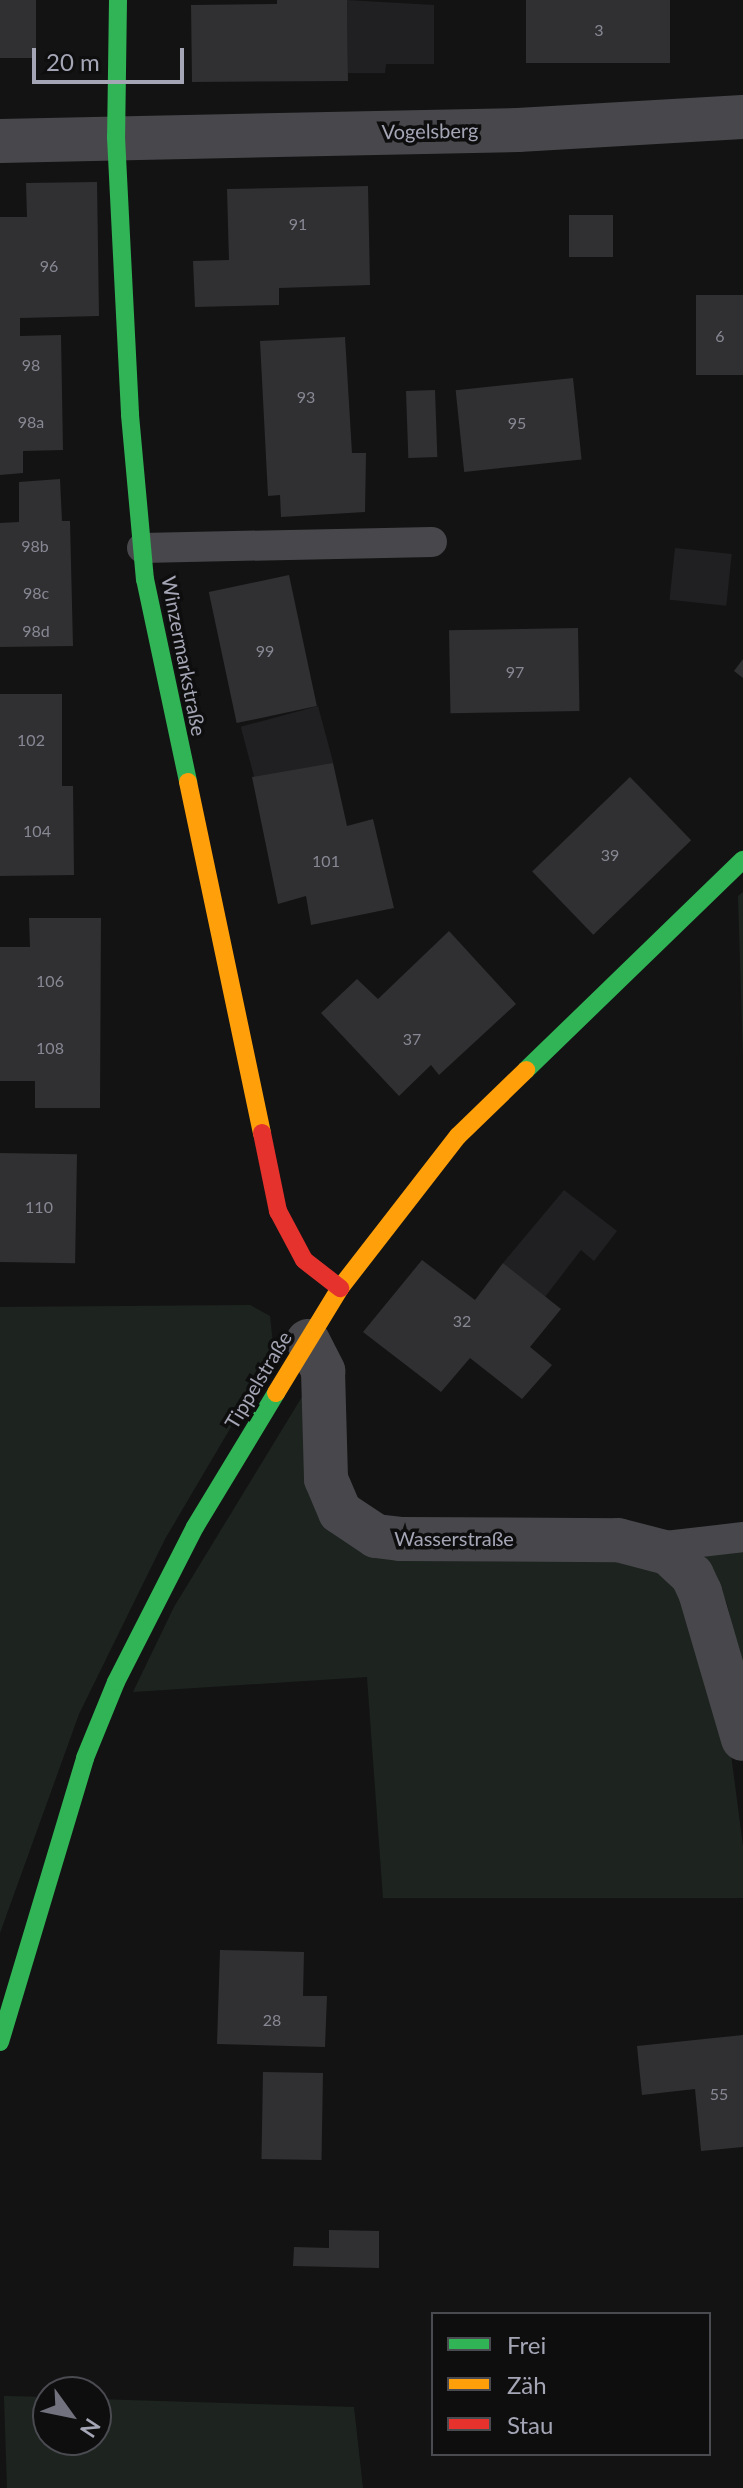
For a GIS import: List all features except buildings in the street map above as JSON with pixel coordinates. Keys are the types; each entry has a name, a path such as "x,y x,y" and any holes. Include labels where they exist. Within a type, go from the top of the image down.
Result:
{"street":[{"name":"Winzermarkstraße","path":"118,0 116,137 142,548 278,1211 304,1260 340,1288"},
{"name":"Vogelsberg","path":"0,141 518,130 743,117"},
{"name":"Tippelstraße","path":"0,2042 85,1758 116,1682 195,1527 340,1288 458,1136 743,860"},
{"name":"Wasserstraße","path":"308,1341 323,1371 331,1498 340,1512 365,1531 400,1539 580,1538 657,1547"},
{"path":"657,1547 679,1561 700,1592 743,1739"}],"lane":[{"path":"142,548 432,542"},
{"name":"Wasserstraße","path":"657,1547 743,1537"}],"shaded area":[{"path":"347,0 434,5 434,64 386,64 385,73 348,73"},
{"path":"675,548 732,554 726,606 670,600"},
{"path":"318,706 333,763 256,784 241,727"},
{"path":"743,892 743,1058 738,896"},
{"path":"564,1190 617,1231 594,1261 581,1250 545,1297 503,1263"},
{"path":"250,1305 270,1316 274,1354 165,1539 79,1714 0,1933 0,1307"},
{"path":"305,1392 323,1514 629,1554 662,1570 695,1614 726,1717 743,1846 743,1898 383,1898 367,1677 133,1692 174,1607"},
{"path":"743,1550 743,1673 727,1604 703,1551"},
{"path":"4,2396 32,2397 32,2456 112,2456 112,2399 354,2407 363,2488 7,2488"}],"traffic: fast":[{"path":"118,0 116,137 130,415 145,579 188,782"},
{"path":"526,1070 743,860"},
{"path":"0,2042 85,1758 116,1682 195,1527 276,1393"}],"traffic: slow":[{"path":"188,782 262,1133"},
{"path":"276,1393 340,1288 458,1136 526,1070"}],"traffic: jam":[{"path":"262,1133 278,1211 304,1260 340,1288"}]}
